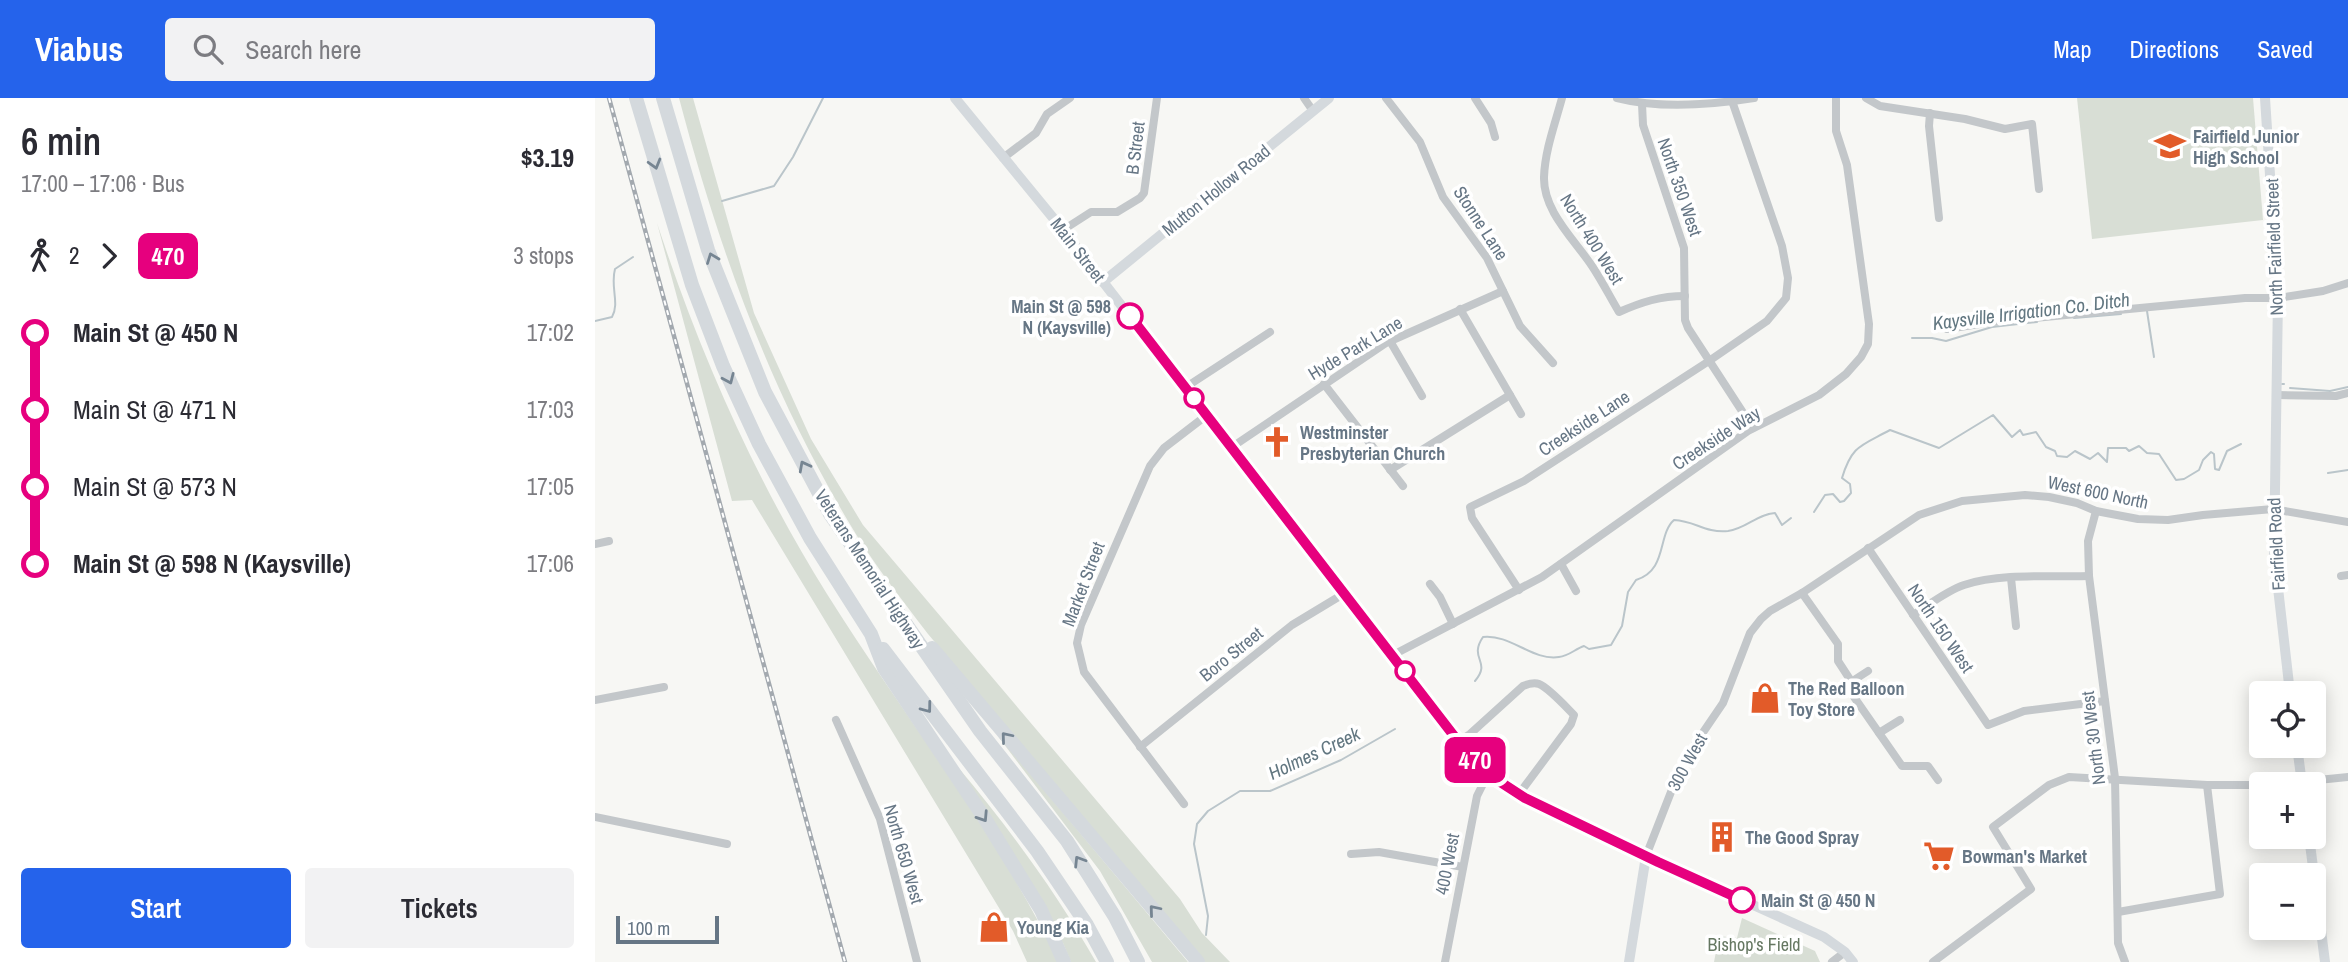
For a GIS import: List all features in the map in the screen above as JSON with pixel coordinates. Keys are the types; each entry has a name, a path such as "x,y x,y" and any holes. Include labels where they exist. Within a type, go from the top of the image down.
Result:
{"highway":[{"name":"Veterans Memorial Highway","path":"636,98 677,239 718,354 776,477 871,634 1037,851 1087,925 1107,962"},
{"name":"Veterans Memorial Highway","path":"663,98 708,250 765,392 830,514 980,731 1067,841 1115,917 1138,962"},
{"path":"879,586 1198,962"},
{"path":"871,634 884,668 985,819 1041,910 1064,962"}],"main road":[{"name":"Main Street","path":"955,98 1186,387 1458,741 1488,774 1519,794 1646,856 1824,937 1845,952 1853,962"},
{"name":"Mutton Hollow Road","path":"1103,282 1329,98"},
{"name":"North Fairfield Street","path":"2265,98 2278,298 2276,395"},
{"name":"Fairfield Road","path":"2276,395 2274,553 2289,681"},
{"path":"2311,849 2325,962"},
{"name":"300 West","path":"1629,962 1646,856"}],"street":[{"path":"1003,158 1037,133 1047,114 1070,98"},
{"name":"B Street","path":"1063,230 1091,212 1117,212 1144,193 1157,98"},
{"path":"1304,98 1313,111"},
{"name":"Stonne Lane","path":"1385,98 1420,142 1443,197 1487,258 1520,326 1553,363"},
{"path":"1475,98 1491,123 1495,137"},
{"name":"North 400 West","path":"1562,98 1547,155 1544,178 1546,196 1619,312 1664,296 1685,296"},
{"path":"1617,98 1642,104 1754,98"},
{"name":"Creekside Way","path":"1393,655 1519,590 1561,564 1753,428 1819,395 1846,374 1861,357 1868,344 1870,324 1847,165 1836,131 1836,98"},
{"path":"1866,98 1879,106 1930,113 2005,129 2032,124 2039,189"},
{"name":"Creekside Lane","path":"1519,590 1472,518 1470,508 1524,481 1709,362 1767,321 1786,298 1787,278 1782,246 1732,100"},
{"name":"North 350 West","path":"1642,104 1643,125 1684,248 1688,328 1753,428"},
{"path":"1930,113 1929,126 1939,218"},
{"path":"1947,329 1992,322 2245,298 2278,298 2348,283"},
{"name":"Hyde Park Lane","path":"1232,447 1390,341 1503,291"},
{"path":"1460,309 1521,414"},
{"path":"1186,387 1270,332"},
{"path":"1390,341 1422,396"},
{"path":"1324,384 1403,486"},
{"path":"2276,395 2336,396 2348,393"},
{"path":"1390,470 1510,395"},
{"name":"Market Street","path":"1184,804 1084,672 1077,643 1081,625 1150,466 1164,448 1207,415"},
{"name":"West 600 North","path":"1802,593 1919,514 1962,501 2025,495 2059,499 2096,512 2138,519 2168,520 2273,509 2348,522"},
{"name":"North 30 West","path":"2096,512 2088,541 2089,576 2115,778 2118,943 2125,962"},
{"path":"595,544 609,541"},
{"name":"North 150 West","path":"1868,548 1988,725 2024,711 2105,701"},
{"path":"1561,564 1576,591"},
{"path":"1913,615 1965,584 2037,576 2089,576"},
{"path":"2011,578 2017,626"},
{"path":"1430,584 1440,597 1453,624"},
{"name":"Boro Street","path":"1140,747 1292,625 1345,593"},
{"path":"1802,593 1831,626 1838,644 1838,661 1851,682 1854,696 1902,766 1928,766 1938,780"},
{"name":"300 West","path":"1646,856 1678,774 1689,752 1723,703 1751,632 1770,611 1802,593"},
{"path":"1851,682 1868,671"},
{"path":"1458,741 1470,734 1523,686 1530,683 1539,684 1554,696 1574,715 1519,794"},
{"path":"595,701 664,687"},
{"name":"North 650 West","path":"836,720 880,819 917,962"},
{"path":"1879,733 1900,720"},
{"name":"400 West","path":"1445,962 1477,796 1488,774"},
{"path":"1933,962 2031,889 1993,827 2049,785 2069,777 2249,785"},
{"path":"2326,780 2348,777"},
{"path":"2118,912 2221,894 2207,785"},
{"path":"595,817 727,844"},
{"path":"1351,854 1379,852 1463,867"},
{"path":"1832,962 1845,952"}],"green space":[{"path":"679,98 693,98 754,313 811,439 863,525 1180,899 1202,933 1230,962 1205,962 928,634 857,536 819,470 770,368 729,263"},
{"name":"Fairfield Junior High School","path":"2077,98 2253,98 2263,220 2092,239"},
{"path":"657,223 710,367 752,460 776,505 856,640 978,820 1059,962 1027,962 1013,931 752,500 732,501"},
{"path":"997,735 1188,962 1152,962 1100,871"},
{"path":"957,766 1031,861 1096,962 1071,962 1063,943"},
{"name":"Bishop's Field","path":"1742,918 1815,951 1820,962 1714,962 1719,936 1737,938"}],"waterway":[{"path":"722,201 774,186 793,157 823,98"},
{"path":"595,321 612,317 615,306 615,269 633,257"},
{"name":"Kaysville Irrigation Co. Ditch","path":"2147,311 2154,357"},
{"name":"Kaysville Irrigation Co. Ditch","path":"2074,318 2121,314"},
{"name":"Kaysville Irrigation Co. Ditch","path":"1912,338 1946,341 1992,327 2037,322"},
{"name":"Kaysville Irrigation Co. Ditch","path":"2290,388 2330,391 2348,387"},
{"name":"Holmes Creek","path":"1814,512 1825,495 1833,494 1840,502 1844,501 1851,493 1850,484 1842,478 1850,459 1859,448 1890,430 1939,448 1993,415 2012,437 2020,430 2023,435 2036,432 2046,447 2055,451 2057,456 2067,457 2075,451 2090,459 2098,453 2107,462 2108,448 2126,448 2129,451 2139,446 2147,453 2159,454 2176,480 2184,479 2199,470 2203,460 2211,452 2214,454 2215,469 2219,470 2227,451 2241,444"},
{"name":"Holmes Creek","path":"2328,473 2348,470"},
{"name":"Holmes Creek","path":"1475,681 1481,669 1478,650 1483,637 1503,639 1530,652 1549,657 1563,656 1584,646 1589,649 1611,645 1622,626 1628,592 1636,580 1653,569 1658,561 1665,534 1674,520 1706,529 1728,531 1769,514 1775,513 1782,525 1791,518"},
{"name":"Holmes Creek","path":"1206,935 1208,916 1194,844 1197,824 1208,811 1240,791 1270,791 1341,760 1395,729"}],"railway":[{"path":"609,98 845,962"}],"bus line":[{"name":"470","path":"1130,316 1461,745 1488,774 1525,798 1742,900"}],"place":[{"name":"Fairfield Junior High School","path":"2170,146"},
{"name":"Main St @ 598 N (Kaysville)","path":"1130,316"},
{"name":"Westminster Presbyterian Church","path":"1277,442"},
{"name":"The Red Balloon Toy Store","path":"1765,698"},
{"name":"The Good Spray","path":"1722,837"},
{"name":"Bowman's Market","path":"1939,856"},
{"name":"Main St @ 450 N","path":"1742,900"},
{"name":"Young Kia","path":"994,927"}]}
